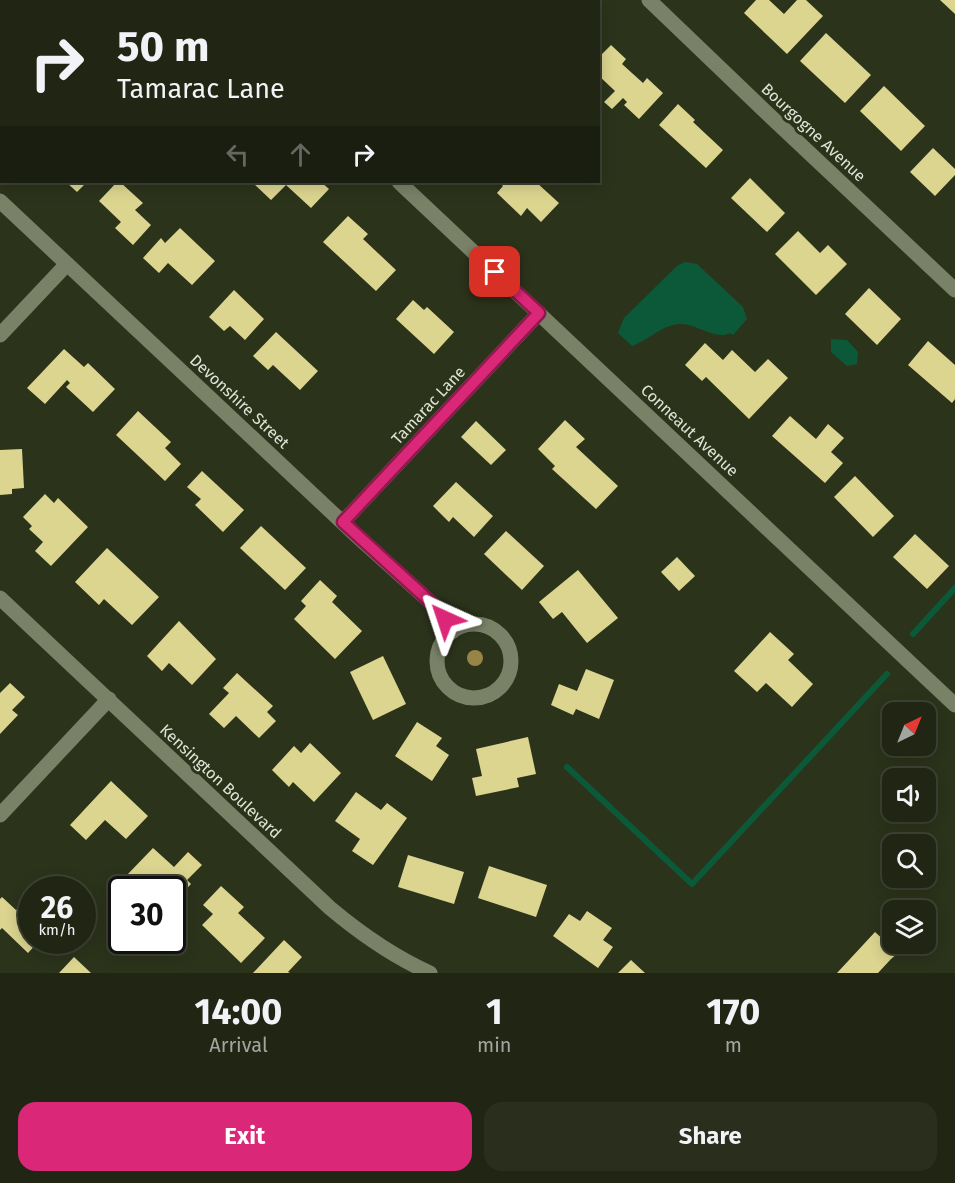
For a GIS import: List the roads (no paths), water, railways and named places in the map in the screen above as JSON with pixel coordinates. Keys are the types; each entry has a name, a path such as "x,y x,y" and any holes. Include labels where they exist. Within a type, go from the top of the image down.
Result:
{"street":[{"name":"Bourgogne Avenue","path":"649,0 955,290"},
{"name":"Conneaut Avenue","path":"400,183 955,705"},
{"name":"Devonshire Street","path":"0,201 437,608 453,631"},
{"path":"0,335 67,264"},
{"name":"Tamarac Lane","path":"343,522 539,313"},
{"name":"Kensington Boulevard","path":"0,598 330,908 388,952 430,973"},
{"path":"464,625 482,625 499,633 507,643 511,654 511,667 507,678 499,688 483,696 466,697 455,692 446,684 437,662 444,639 453,631 464,625"},
{"path":"0,815 109,699"}],"waterway":[{"path":"913,634 955,588"},
{"path":"567,767 692,884 887,674"}]}
